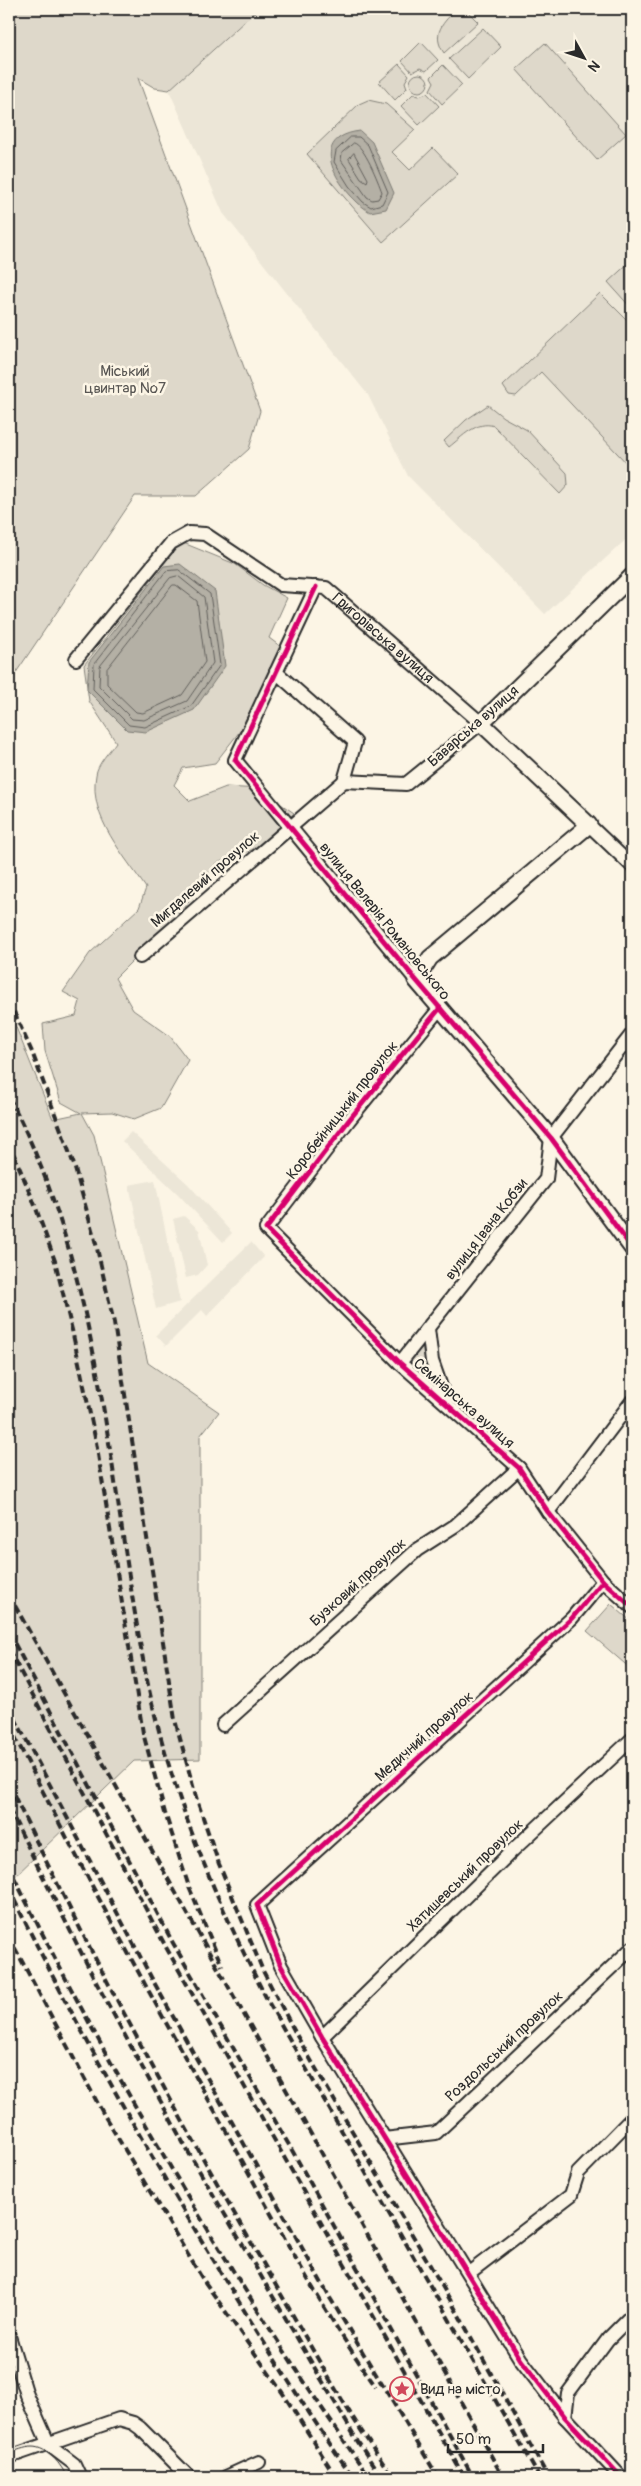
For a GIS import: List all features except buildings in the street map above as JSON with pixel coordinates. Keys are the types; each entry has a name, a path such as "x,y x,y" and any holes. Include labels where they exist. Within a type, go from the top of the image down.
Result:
{"street":[{"name":"Григорівська вулиця","path":"76,659 171,543 189,533 205,534 281,585 326,588 481,723 632,866"},
{"name":"Баварська вулиця","path":"344,781 406,784 481,723 632,576"},
{"name":"вулиця Валерія Романовського","path":"316,587 235,760 416,980 552,1138 632,1248"},
{"path":"276,672 355,742 344,781 290,825"},
{"name":"Мигдалевий провулок","path":"140,957 290,825"},
{"path":"416,980 430,958 589,825"},
{"name":"Коробейницький провулок","path":"266,1229 349,1120 440,1008"},
{"name":"вулиця Івана Кобзи","path":"400,1363 546,1179 552,1138 632,1034"},
{"name":"Семінарська вулиця","path":"266,1229 400,1363 518,1468 548,1512 603,1581 632,1607"},
{"path":"428,1329 432,1361 447,1405"},
{"path":"548,1512 632,1401"},
{"name":"Бузковий провулок","path":"223,1725 417,1550 456,1525 518,1468"},
{"name":"Медичний провулок","path":"322,2037 281,1966 257,1905 572,1618 603,1581"},
{"name":"Хатишевський провулок","path":"322,2037 513,1850 632,1739"},
{"name":"Роздольський провулок","path":"384,2139 436,2133 632,1948"},
{"path":"322,2037 521,2360 565,2417 621,2477"},
{"path":"469,2273 571,2195 578,2174 632,2118"},
{"path":"565,2417 568,2393 608,2339 632,2315"},
{"path":"9,2336 27,2395 49,2445 74,2464 80,2477"},
{"path":"9,2457 49,2445 112,2421 127,2420 140,2428 189,2477"},
{"path":"226,2477 259,2462"}],"shaded area":[{"path":"258,9 632,9 632,534 545,614 408,476 368,395 223,213 169,90"},
{"path":"131,1132 188,1184 232,1233 223,1242 178,1194 122,1141"},
{"path":"155,1180 180,1302 156,1309 129,1185"},
{"path":"184,1216 199,1230 207,1265 198,1275 186,1278 173,1219"},
{"path":"251,1242 264,1257 207,1316 202,1310 166,1346 156,1335"}],"green space":[{"name":"Міський цвинтар №7","path":"9,9 258,9 169,90 155,88 138,78 260,411 249,449 196,496 135,496 9,683"},
{"path":"457,9 465,9 478,22 444,53 439,40 440,29"},
{"path":"483,28 501,47 468,79 449,59"},
{"path":"421,42 438,60 426,71 420,68 412,72 402,61"},
{"path":"545,43 626,134 597,160 516,69"},
{"path":"399,64 409,75 405,82 407,88 395,100 379,82"},
{"path":"443,65 462,85 442,104 430,90 434,82 431,77"},
{"path":"415,74 423,74 428,79 426,90 415,92 410,87 410,79"},
{"path":"427,93 439,106 419,125 401,106 413,94 419,96"},
{"path":"368,100 386,104 415,130 392,152 410,170 433,148 458,174 383,242 307,154 359,104"},
{"path":"632,260 632,309 608,282"},
{"path":"600,293 632,325 632,469 541,372 516,396 509,395 503,386"},
{"path":"488,405 503,417 527,430 567,473 568,485 560,494 494,426 482,425 476,427 464,434 449,447 444,441 466,420"},
{"path":"181,542 235,564 263,585 287,598 269,638 292,655 262,703 215,763 183,768 174,785 190,801 226,787 259,789 294,813 260,847 217,863 181,912 115,978 133,1010 170,1036 188,1060 161,1108 134,1119 112,1112 82,1113 94,1135 148,1363 219,1412 200,1436 200,1759 134,1761 9,1882 9,1010 53,1119 81,1113 61,1102 45,1051 43,1024 76,1016 80,1001 63,992 90,953 139,908 146,888 110,835 97,806 95,791 97,771 101,762 116,742 89,701 84,665"},
{"path":"423,1345 432,1380 407,1365"},
{"path":"611,1604 632,1622 632,1670 587,1631"}],"water":[{"path":"360,131 372,142 394,193 386,209 370,212 359,204 339,181 333,168 330,155 333,144 343,136"},
{"path":"180,564 215,591 225,666 194,710 146,732 127,730 87,690 89,662 164,566"}],"tram line":[{"path":"9,2453 29,2447 43,2450 58,2462 67,2477"}],"railway":[{"path":"9,1001 32,1052 74,1165 96,1244 114,1323 175,1720 196,1797 219,1864 263,1971 297,2036 456,2310 548,2477"},
{"path":"9,1097 40,1165 65,1236 84,1307 111,1454 146,1675 167,1761 196,1844 231,1926 270,2005 538,2475"},
{"path":"9,1143 33,1200 55,1261 72,1330 96,1442 143,1733 165,1813 189,1887 222,1966"},
{"path":"9,1595 503,2477"},
{"path":"9,1633 173,1943 297,2159 473,2477"},
{"path":"9,1650 167,1949 464,2477"},
{"path":"9,1707 151,1977 330,2298 438,2477"},
{"path":"9,1725 115,1929 279,2228 335,2325 376,2387"},
{"path":"9,1785 131,2027 196,2145 325,2372 375,2452 393,2477"},
{"path":"9,1809 96,1982 186,2148 358,2442 381,2477"},
{"path":"9,1867 90,2024 177,2179 270,2330 369,2477"},
{"path":"9,1889 75,2018 169,2186 271,2354 353,2477"},
{"path":"9,1937 104,2115 202,2278 282,2392 336,2477"}],"cycle path":[{"path":"316,587 235,760 416,980 551,1138 632,1248"},
{"path":"440,1008 349,1120 266,1229 400,1363 519,1468 548,1512 603,1581 632,1607"},
{"path":"603,1581 572,1618 257,1905 281,1966 322,2037 521,2360 565,2417 621,2477"}],"place":[{"name":"Вид на місто","path":"402,2389"}]}
